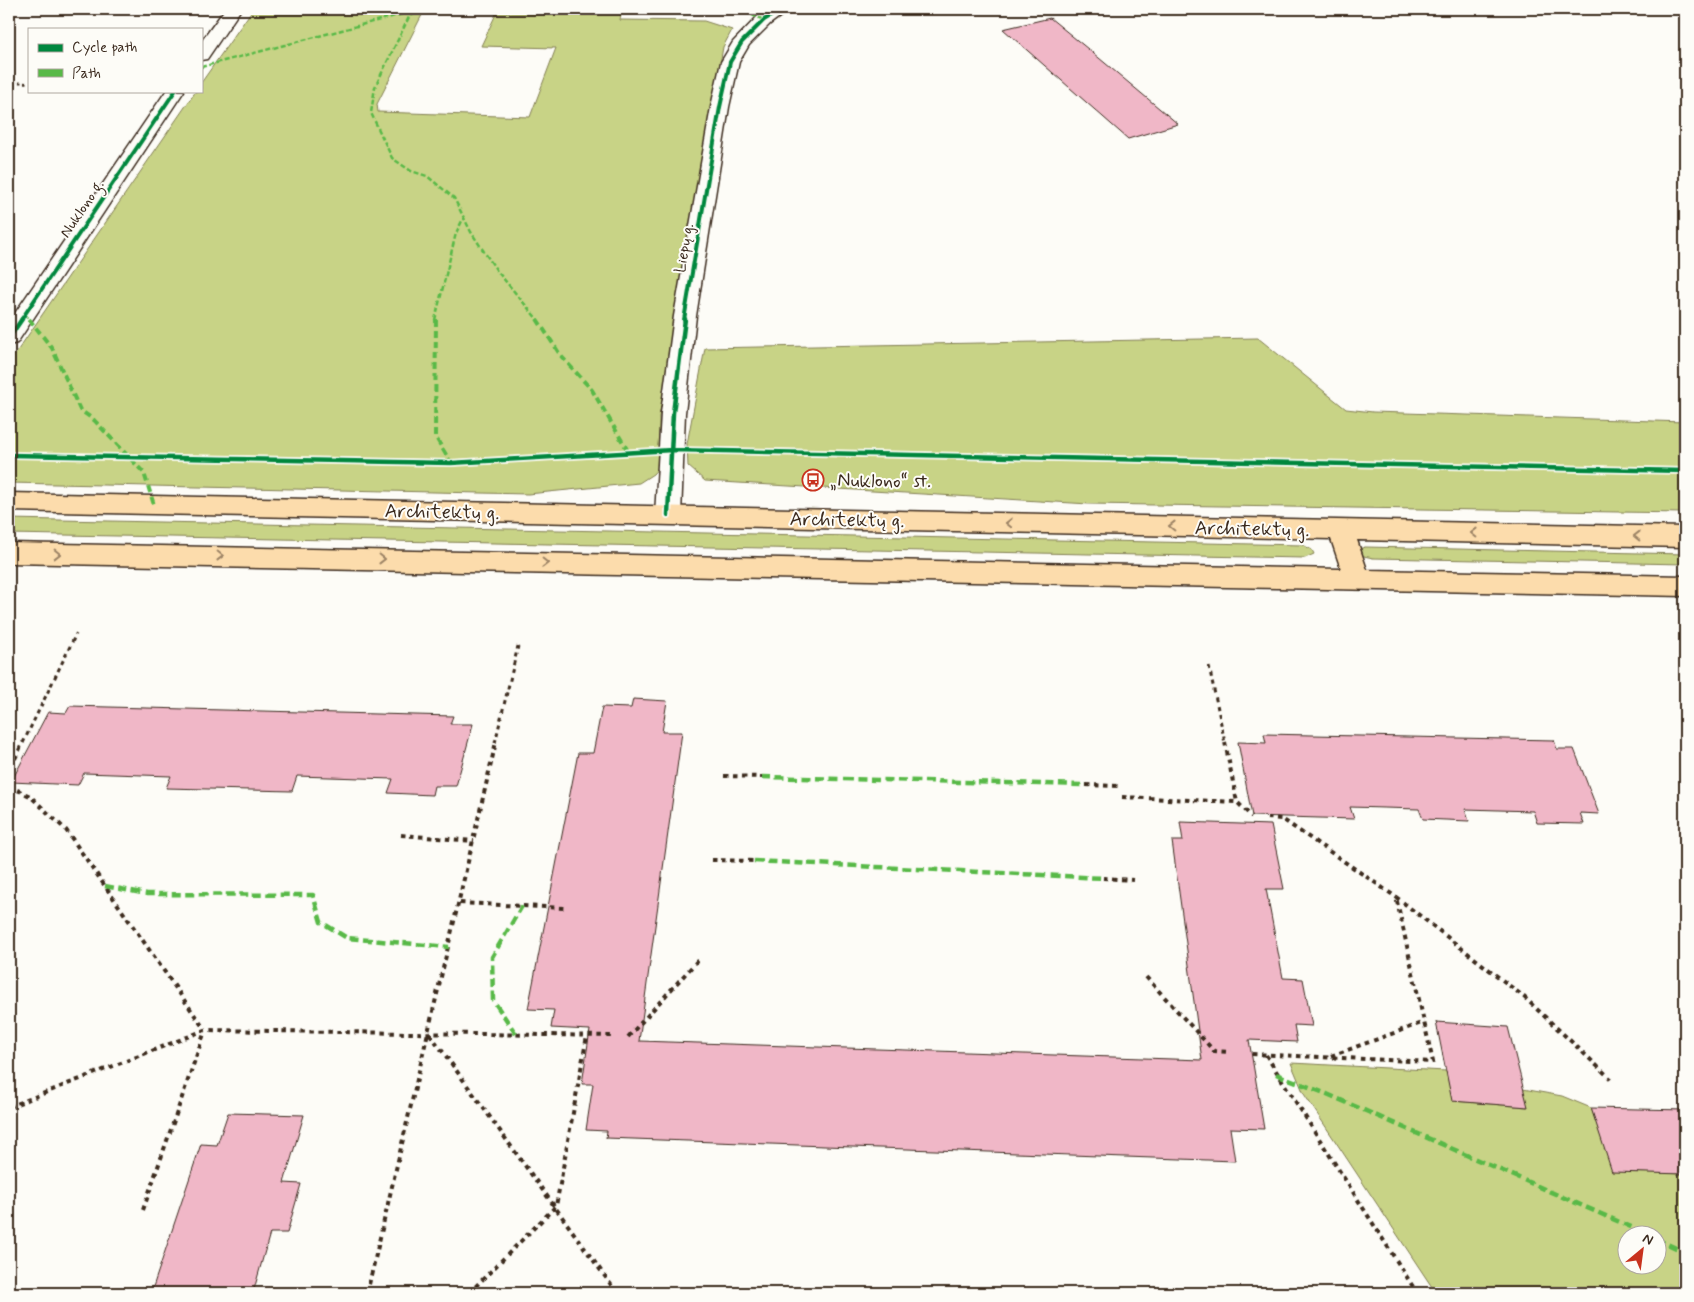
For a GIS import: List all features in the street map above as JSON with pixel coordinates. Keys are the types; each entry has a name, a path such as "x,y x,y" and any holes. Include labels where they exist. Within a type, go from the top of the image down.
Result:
{"main road":[{"name":"Architektų g.","path":"9,502 1685,536"},
{"path":"1341,530 1357,579"},
{"path":"9,554 1685,586"}],"street":[{"path":"202,53 233,9"},
{"name":"Liepų g.","path":"668,515 673,413 685,316 720,108 730,62 742,42 764,20 782,9"},
{"name":"Nuklono g.","path":"9,338 173,92"}],"path":[{"path":"9,82 28,83"},
{"path":"9,764 11,767 76,634"},
{"path":"367,1293 460,903 518,646"},
{"path":"1209,666 1237,802 1252,817"},
{"path":"724,776 762,777"},
{"path":"1086,785 1121,786"},
{"path":"9,786 30,796 66,830 205,1030"},
{"path":"1122,797 1237,802"},
{"path":"1266,818 1282,819 1396,897 1524,996 1610,1079"},
{"path":"401,835 474,841"},
{"path":"712,860 754,861"},
{"path":"1103,878 1133,880"},
{"path":"1252,1054 1433,1062 1396,897"},
{"path":"460,903 565,908"},
{"path":"628,1037 698,960"},
{"path":"1146,977 1214,1051 1230,1052"},
{"path":"1328,1057 1424,1022"},
{"path":"143,1210 205,1030"},
{"path":"9,1107 205,1030 612,1036"},
{"path":"429,1034 556,1206 617,1293"},
{"path":"469,1293 556,1206 587,1036"},
{"path":"1265,1054 1417,1293"}],"green space":[{"path":"253,9 425,9 377,104 378,112 530,117 556,48 481,46 497,12 621,14 620,20 704,21 732,30 723,47 659,417 660,466 653,474 639,483 528,494 9,483 9,363 195,92 202,92 202,82"},
{"path":"1258,338 1346,409 1373,412 1685,422 1685,513 1089,504 705,481 688,466 687,444 705,348"},
{"path":"9,519 1303,545 1312,550 1314,554 1305,558 9,534"},
{"path":"1365,547 1685,554 1685,564 1373,558 1359,555 1359,549"},
{"path":"1291,1063 1446,1071 1453,1101 1527,1107 1523,1089 1562,1096 1591,1108 1613,1171 1685,1174 1685,1293 1436,1293 1304,1094"},
{"path":"9,1288 80,1290 79,1293 9,1293"}],"building":[{"path":"1050,18 1178,124 1128,139 1003,29"},
{"path":"633,699 667,701 662,732 682,732 639,1041 1202,1060 1172,841 1183,841 1180,822 1271,825 1284,889 1266,889 1283,978 1303,979 1312,1026 1294,1025 1297,1042 1249,1040 1264,1129 1230,1128 1235,1161 606,1138 607,1131 586,1130 593,1084 582,1084 590,1030 551,1028 554,1010 528,1009 578,753 593,753 602,707 631,708"},
{"path":"70,706 453,716 450,724 473,724 456,786 434,786 432,795 388,793 393,779 297,776 292,791 166,788 171,776 84,773 78,785 11,782 48,712 66,713"},
{"path":"1264,734 1554,740 1557,749 1574,749 1599,814 1580,813 1584,824 1537,823 1533,811 1465,809 1469,821 1423,819 1419,809 1350,807 1354,819 1252,816 1238,742 1266,743"},
{"path":"1436,1022 1508,1027 1528,1107 1452,1101"},
{"path":"1591,1108 1685,1110 1685,1174 1612,1172"},
{"path":"228,1113 304,1115 284,1183 301,1184 287,1233 270,1233 253,1293 151,1293 201,1144 217,1145"}],"marked path":[{"path":"421,9 409,17 375,87 371,113 392,158 411,171 427,176 454,198 471,232 497,271 538,320 561,356 592,390 628,451"},
{"path":"738,9 764,20"},
{"path":"202,67 414,11"},
{"path":"451,463 435,436 435,322 456,233 463,219"},
{"path":"25,314 52,348 80,410 94,420 144,473 154,505"},
{"path":"762,777 1086,785"},
{"path":"754,861 1103,878"},
{"path":"105,886 147,894 313,895 321,922 347,938 449,947"},
{"path":"516,1034 493,1000 492,957 522,906"},
{"path":"1276,1074 1327,1094 1624,1224"},
{"path":"1666,1243 1685,1252"}],"cycle path":[{"path":"668,515 673,413 685,316 720,107 730,62 742,42 764,20 782,9"},
{"path":"9,338 174,92"},
{"path":"9,455 451,463 672,450 1685,471"}],"place":[{"name":"„Nuklono“ st.","path":"813,480"}]}
